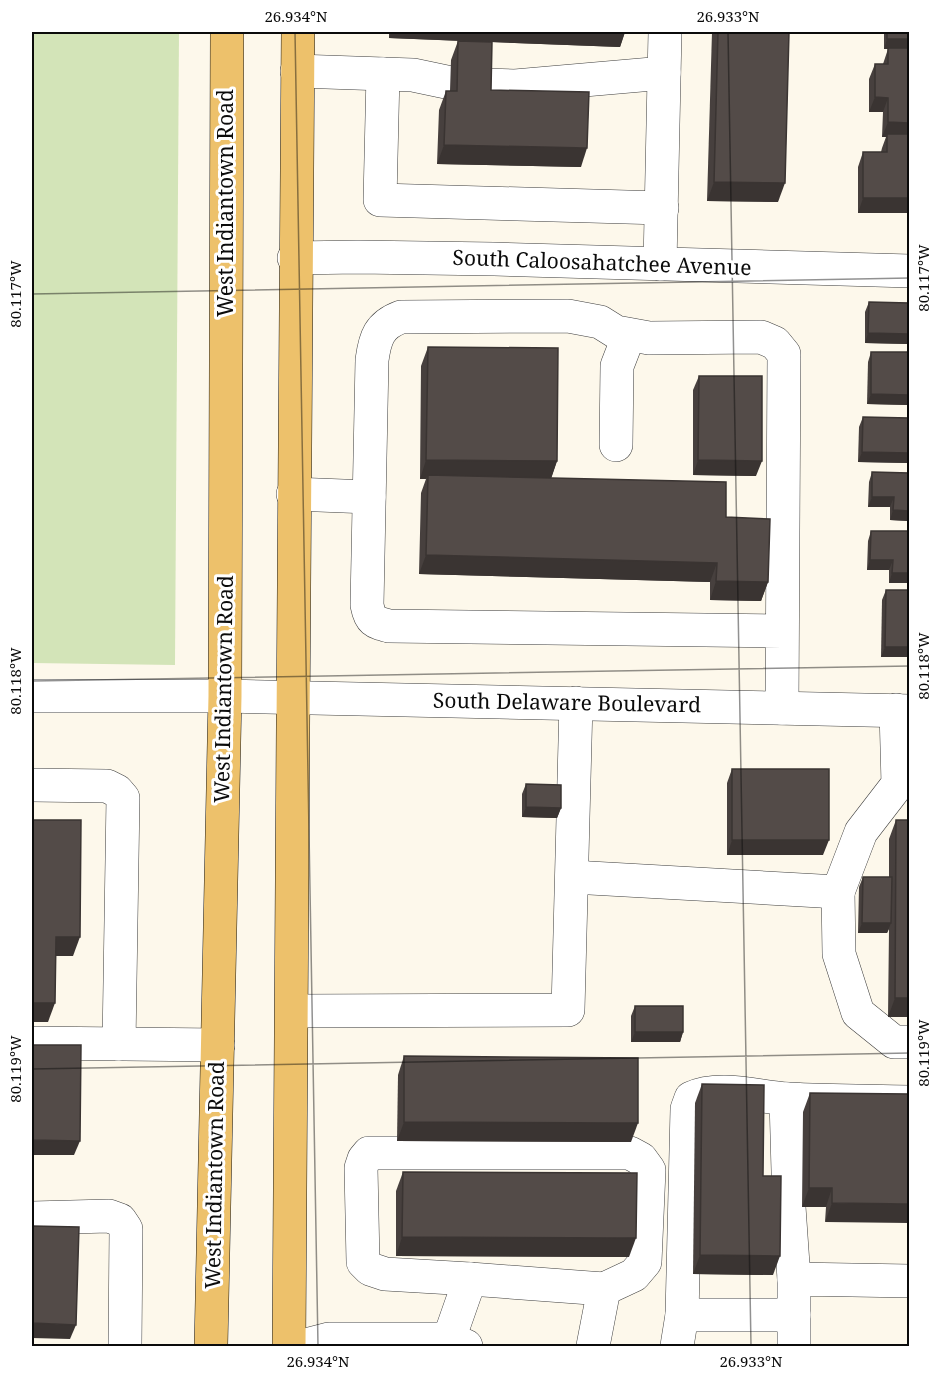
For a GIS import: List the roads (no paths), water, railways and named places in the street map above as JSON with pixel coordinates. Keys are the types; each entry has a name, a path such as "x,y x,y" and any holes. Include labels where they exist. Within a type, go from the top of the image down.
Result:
{"main road":[{"name":"West Indiantown Road","path":"211,1347 225,696 227,32"},
{"path":"289,1347 294,1011 292,698 294,258 298,32"}],"street":[{"path":"660,264 665,32"},
{"path":"297,71 412,75 451,82"},
{"path":"484,86 515,86 664,73"},
{"path":"383,74 380,200 662,207"},
{"name":"South Caloosahatchee Avenue","path":"294,258 438,258 909,272"},
{"path":"782,631 389,626 374,622 369,618 367,605 369,497 373,350 374,341 382,327 401,317 568,316 600,322 616,332 649,338 761,337 775,343 783,354 782,708"},
{"path":"616,445 617,366 629,335"},
{"path":"293,494 369,497"},
{"name":"South Delaware Boulevard","path":"32,696 225,696 903,710"},
{"path":"294,1011 568,1010 576,703"},
{"path":"903,710 895,809 861,832 838,892 838,954 858,1013 894,1042 909,1042"},
{"path":"32,785 107,786 117,791 123,798 119,1044"},
{"path":"572,877 838,892"},
{"path":"32,1043 218,1045"},
{"path":"786,1099 789,1207 795,1279 794,1331 680,1331 687,1109 691,1098 700,1094 719,1092 786,1099 909,1102"},
{"path":"369,1153 630,1153 641,1159 649,1170 645,1262 634,1275 604,1289 470,1279 385,1274 370,1269 363,1262 361,1168 369,1153"},
{"path":"32,1218 109,1216 120,1220 126,1229 125,1347"},
{"path":"302,1347 329,1339 457,1343 470,1279"},
{"path":"795,1279 909,1281"},
{"path":"593,1347 604,1289"}]}
